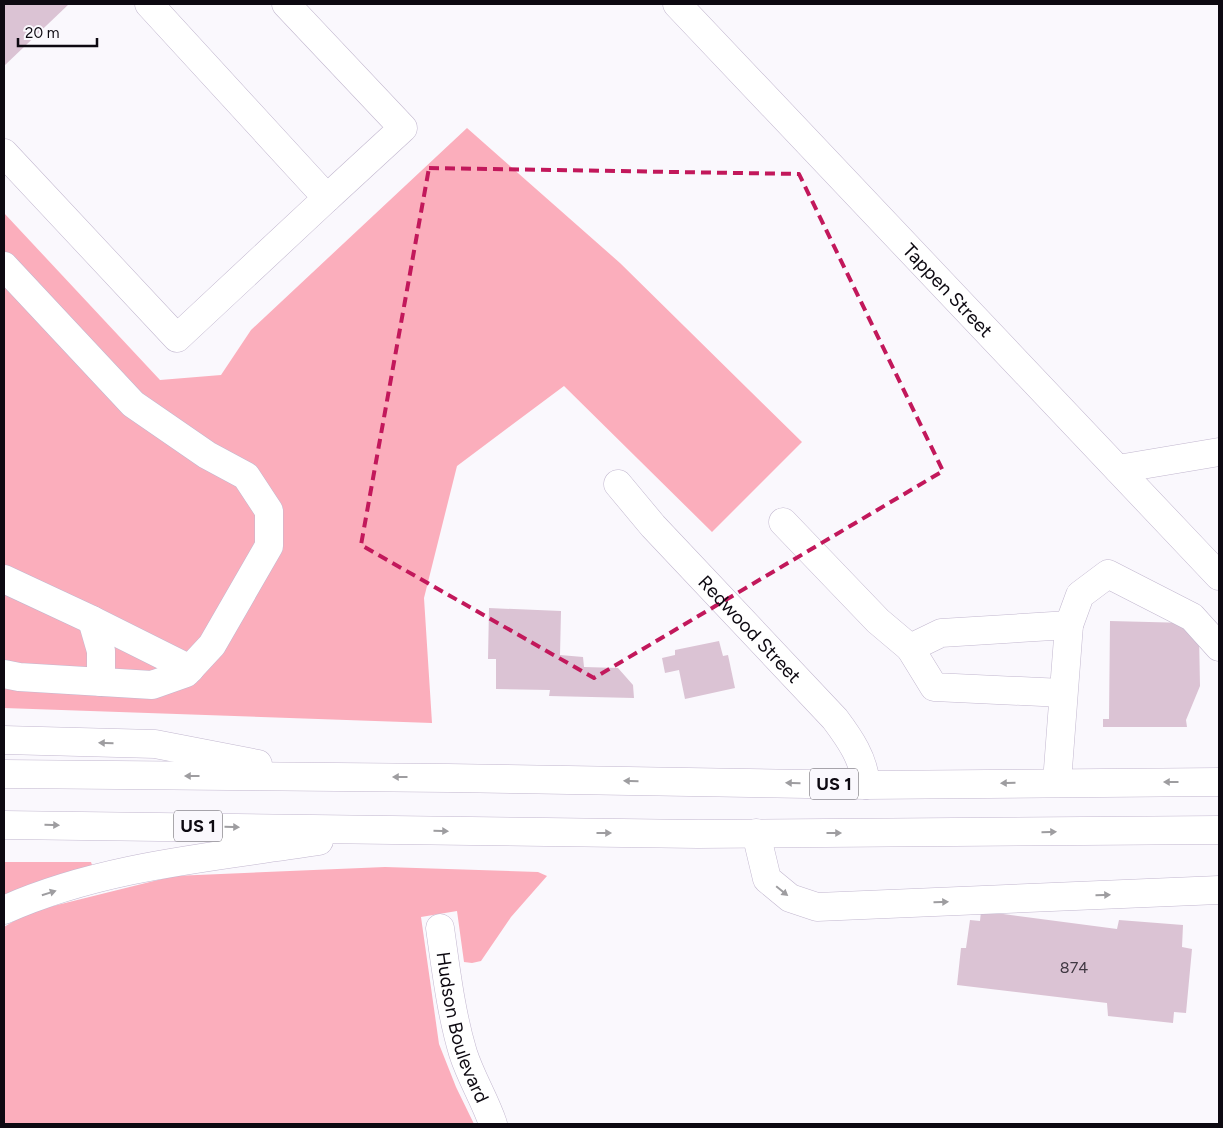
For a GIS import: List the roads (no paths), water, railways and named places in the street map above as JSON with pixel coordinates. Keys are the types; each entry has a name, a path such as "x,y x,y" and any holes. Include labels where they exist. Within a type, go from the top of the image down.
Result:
{"main road":[{"path":"148,4 327,198"},
{"path":"4,153 177,338 403,128 286,4"},
{"name":"Tappen Street","path":"676,4 1219,576"},
{"path":"4,266 133,404 207,455 246,476 269,511 268,546 212,645 186,673 152,685 19,678 4,674"},
{"path":"1118,469 1219,452"},
{"name":"Redwood Street","path":"618,484 653,526 829,712 855,748 862,762 866,784"},
{"path":"783,522 878,621 910,648 934,688 1063,693"},
{"path":"1057,782 1069,625 1080,595 1108,574 1192,617 1219,647"},
{"path":"4,578 190,669"},
{"path":"92,620 101,651 101,682"},
{"path":"910,648 941,633 1069,625"},
{"path":"4,740 155,744 328,777"},
{"name":"US 1","path":"4,774 866,784 1219,782"},
{"name":"US 1","path":"4,825 515,832 756,833 1219,830"},
{"path":"4,910 64,888 144,868 393,830"},
{"path":"756,833 768,879 790,898 817,907 1219,890"},
{"name":"Hudson Boulevard","path":"440,928 450,995 463,1052 470,1075 493,1124"}]}
